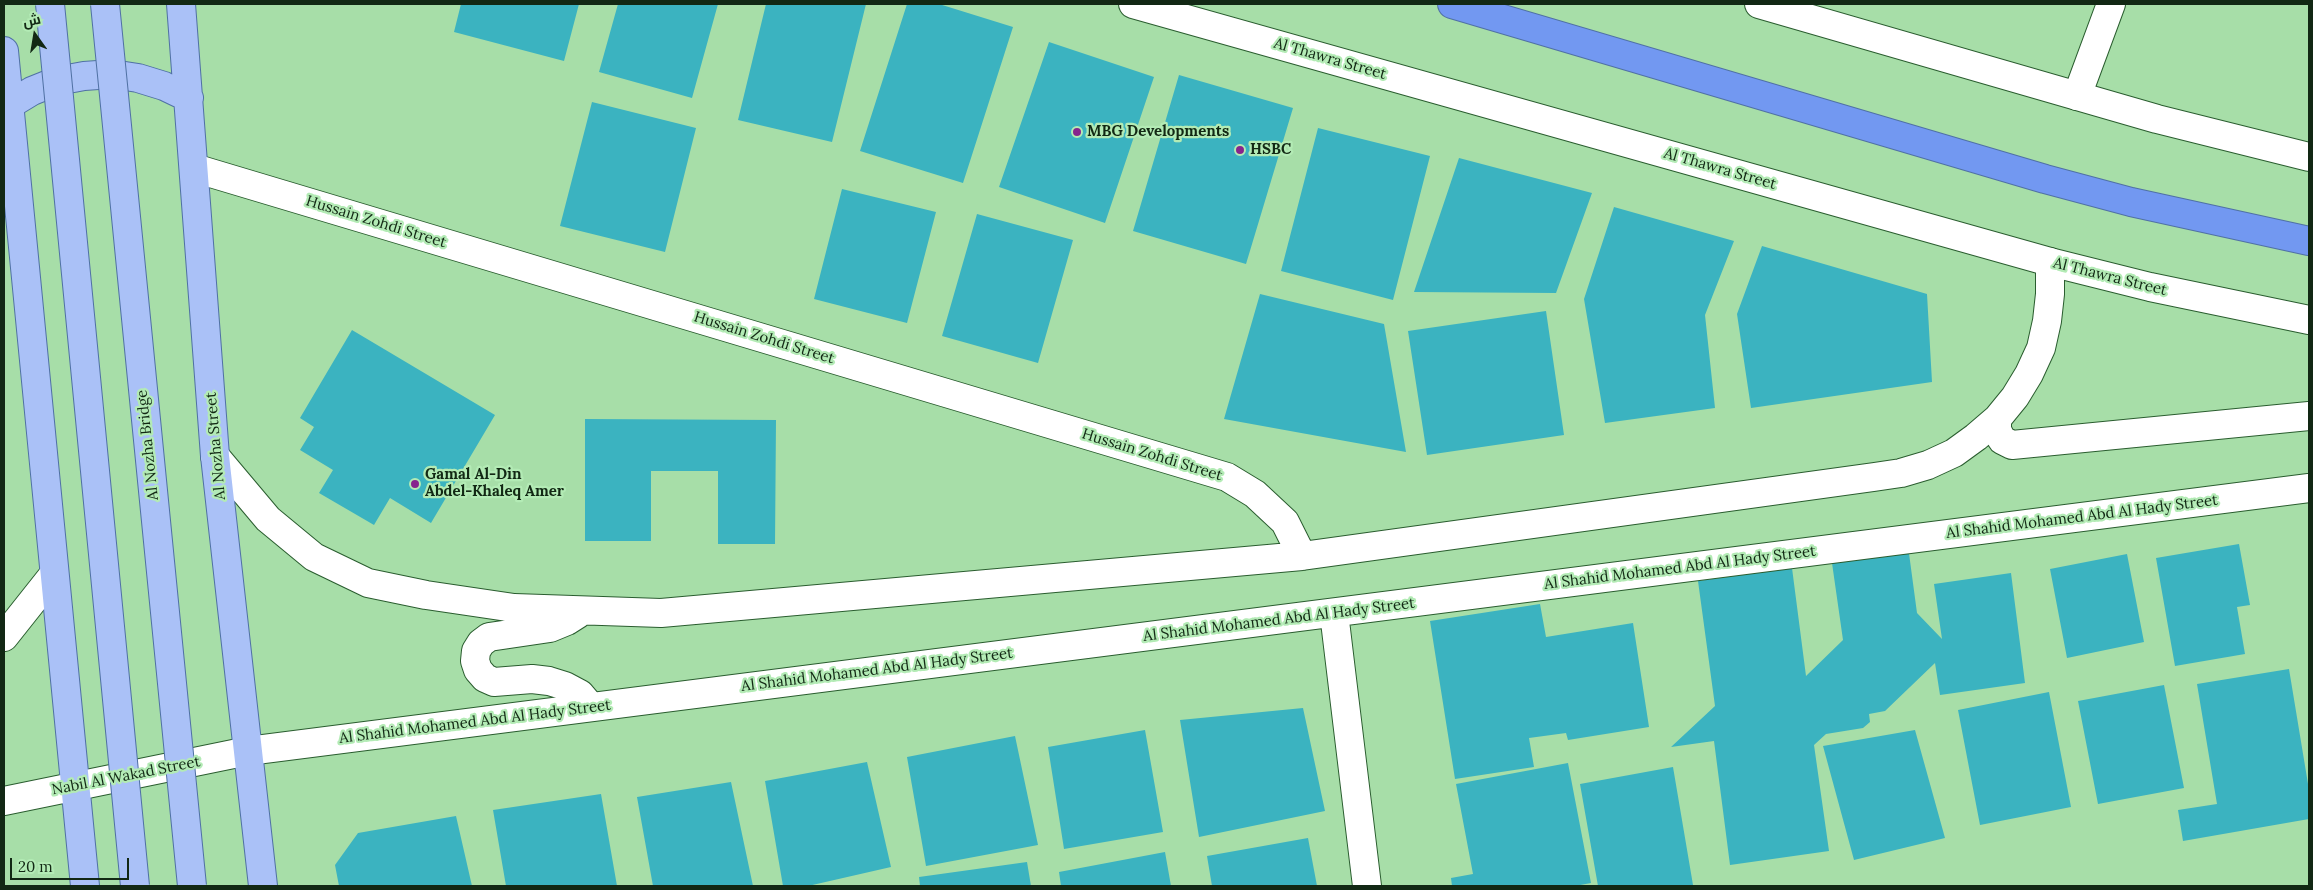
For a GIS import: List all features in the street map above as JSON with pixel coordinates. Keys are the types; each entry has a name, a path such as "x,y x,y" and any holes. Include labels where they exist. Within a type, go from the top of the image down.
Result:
{"highway":[{"path":"1452,4 2046,179 2150,206 2309,241"}],"main road":[{"path":"50,4 135,886"},
{"name":"Al Nozha Bridge","path":"105,4 192,886"},
{"name":"Al Nozha Street","path":"181,4 216,456 263,886"},
{"path":"4,51 86,886"},
{"path":"9,105 32,91 57,81 84,76 112,74 138,78 164,86 189,98"}],"street":[{"name":"Al Thawra Street","path":"1134,4 2050,262 2150,287 2309,320"},
{"path":"1759,4 2157,119 2309,157"},
{"path":"2077,96 2111,4"},
{"name":"Hussain Zohdi Street","path":"194,168 1227,477 1255,494 1285,522 1302,556"},
{"path":"216,456 276,525 314,557 368,583 426,595 514,608 661,613 1302,556 1901,473 1928,465 1954,453 1976,437 1997,419 2015,398 2029,374 2040,348 2047,321 2050,294 2050,262"},
{"path":"1997,419 1997,430 2002,440 2012,446 2309,416"},
{"name":"Al Shahid Mohamed Abd Al Hady Street","path":"248,751 2309,488"},
{"path":"4,637 54,574"},
{"path":"583,610 567,621 550,628 489,637 481,643 476,651 475,661 478,670 485,678 494,682 532,679 549,680 580,694 591,706"},
{"path":"1334,613 1367,886"},
{"name":"Nabil Al Wakad Street","path":"4,801 248,751"}],"building":[{"path":"461,4 579,4 564,61 454,32"},
{"path":"618,4 718,4 692,98 599,72"},
{"path":"766,4 866,4 832,142 738,120"},
{"path":"907,4 939,4 1013,27 963,183 860,151"},
{"name":"MBG Developments","path":"1049,42 1154,77 1105,223 999,187"},
{"path":"1179,75 1293,108 1246,264 1133,231"},
{"path":"592,102 696,128 665,252 560,226"},
{"path":"1318,128 1430,156 1393,300 1281,271"},
{"path":"1459,158 1592,193 1556,293 1414,292"},
{"path":"842,189 936,212 907,323 814,299"},
{"path":"1614,207 1734,241 1705,315 1715,408 1605,423 1584,299"},
{"path":"977,214 1073,240 1038,363 942,336"},
{"path":"1762,246 1927,294 1932,382 1751,408 1737,314"},
{"path":"1260,294 1384,324 1406,452 1224,419"},
{"path":"1546,311 1564,435 1427,455 1408,331"},
{"path":"352,330 495,415 431,523 390,498 374,525 319,493 333,470 300,450 314,427 300,418"},
{"path":"585,419 776,420 775,544 718,544 718,471 651,471 651,541 585,541"},
{"path":"2239,544 2250,605 2237,607 2245,654 2175,666 2156,558"},
{"path":"1908,546 1917,613 1942,639 1934,584 2011,573 2025,683 1940,695 1935,663 1885,711 1869,714 1870,722 1863,728 1826,734 1814,745 1829,851 1730,865 1714,741 1671,747 1715,706 1698,581 1792,568 1806,676 1843,640 1831,556"},
{"path":"2127,554 2144,642 2067,658 2050,569"},
{"path":"1540,604 1546,637 1633,623 1649,727 1568,740 1566,733 1529,738 1534,767 1455,779 1430,621"},
{"path":"2289,669 2309,790 2309,819 2183,841 2178,810 2217,804 2197,684"},
{"path":"2164,685 2184,788 2098,804 2078,701"},
{"path":"2049,692 2071,807 1980,825 1958,710"},
{"path":"1303,708 1325,811 1199,837 1180,720"},
{"path":"1145,730 1163,832 1064,849 1048,747"},
{"path":"1915,730 1945,838 1854,860 1823,746"},
{"path":"1015,736 1038,845 926,866 907,757"},
{"path":"867,762 891,867 808,886 783,886 765,781"},
{"path":"1568,763 1591,883 1575,886 1452,886 1451,878 1473,874 1456,784"},
{"path":"1673,767 1693,885 1598,886 1580,784"},
{"path":"731,782 753,886 653,886 637,797"},
{"path":"601,794 617,886 506,886 493,810"},
{"path":"456,816 472,886 339,886 335,865 358,833"},
{"path":"1308,838 1317,886 1212,886 1207,856"},
{"path":"1165,852 1171,886 1061,886 1059,872"},
{"path":"1027,862 1031,886 920,886 919,877"}],"place":[{"name":"MBG Developments","path":"1077,132"},
{"name":"HSBC","path":"1240,150"},
{"name":"Gamal Al-Din Abdel-Khaleq Amer","path":"415,484"}]}
